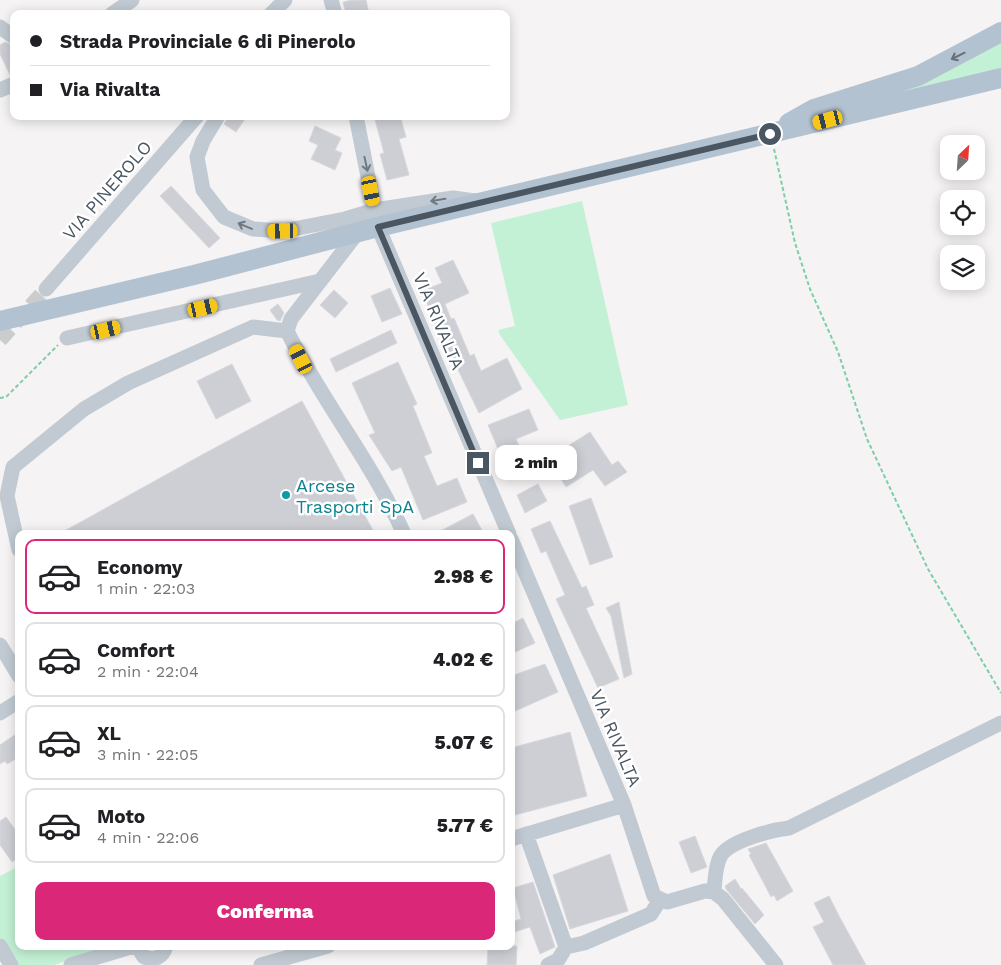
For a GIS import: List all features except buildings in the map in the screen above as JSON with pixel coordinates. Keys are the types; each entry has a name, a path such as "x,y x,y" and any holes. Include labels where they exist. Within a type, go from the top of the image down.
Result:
{"main road":[{"path":"770,134 814,109 918,76 1001,32"},
{"path":"0,321 377,218 486,202 1001,78"}],"street":[{"path":"118,10 132,0"},
{"path":"276,10 285,0"},
{"name":"VIA PINEROLO","path":"46,289 194,120"},
{"path":"216,120 203,141 197,157 203,190 224,217 254,229 268,232 352,225"},
{"name":"VIA RIVALTA","path":"357,120 377,218 507,530"},
{"path":"352,225 320,281 290,319 287,331 301,359 389,500 402,530"},
{"path":"67,338 320,281"},
{"path":"15,532 7,496 13,467 84,409 128,383 253,327 287,331"},
{"name":"VIA RIVALTA","path":"515,548 624,805 654,896 660,900"},
{"path":"0,645 15,669"},
{"path":"0,713 15,704"},
{"path":"714,892 717,864 721,854 729,848 761,834 789,828 1001,723"},
{"path":"566,948 519,836 624,805"},
{"path":"548,965 558,960 566,948 584,943 651,914 660,900 667,902 705,892 714,892 723,898 776,965"},
{"path":"0,946 11,965"},
{"path":"71,965 122,950"},
{"path":"139,950 144,957 155,962 164,950"},
{"path":"261,965 314,950"}],"path":[{"path":"770,134 795,243 810,289 838,352 868,439 928,570 1001,692"},
{"path":"0,398 6,397 67,338"}],"green space":[{"path":"1001,41 1001,68 896,93"},
{"path":"582,201 628,405 560,420 498,330 515,326 491,223"},
{"path":"15,868 15,950 101,950 54,965 16,965 0,937 0,876"}],"tunnel":[{"path":"0,340 46,289"}],"place":[{"name":"Arcese Trasporti SpA","path":"286,495"}],"route":[{"path":"478,463 378,227 770,134"}]}
